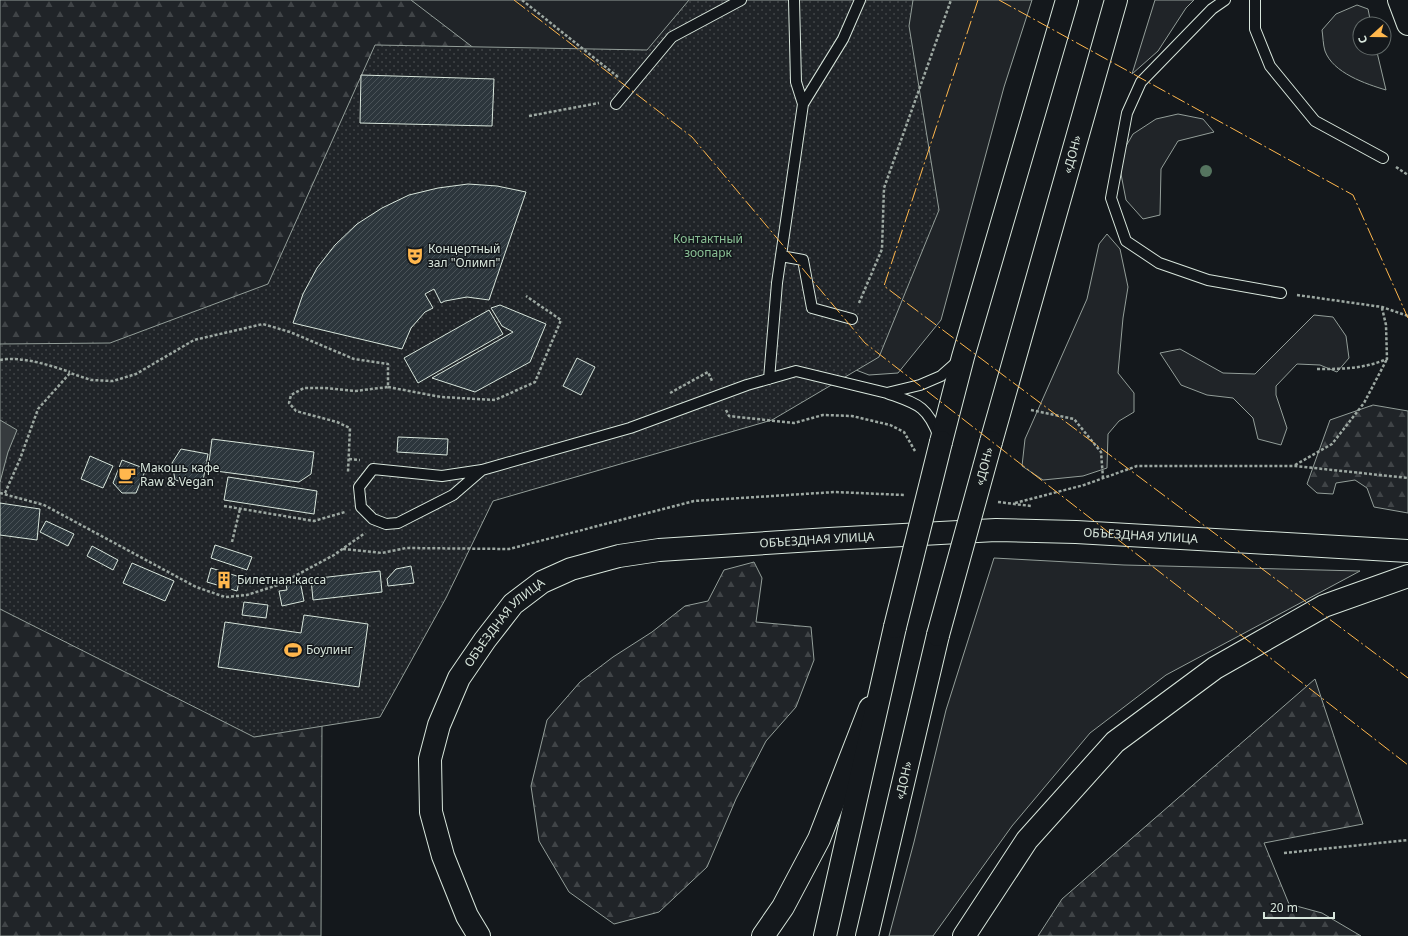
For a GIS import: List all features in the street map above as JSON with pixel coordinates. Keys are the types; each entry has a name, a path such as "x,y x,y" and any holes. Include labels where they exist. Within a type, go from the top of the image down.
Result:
{"main road":[{"path":"825,936 884,672 941,442 963,357 1067,0"},
{"name":"«ДОН»","path":"867,936 938,635 1116,0"},
{"path":"1399,0 1408,24"},
{"name":"ОБЪЕЗДНАЯ УЛИЦА","path":"443,856 431,812 430,759 439,725 459,678 485,640 513,604 542,582 571,570 619,556 659,550 996,530 1076,532 1408,551"},
{"path":"964,936 1028,840 1115,742 1215,668 1276,633 1324,606 1408,576"},
{"path":"763,936 783,908 818,839 884,672"},
{"path":"443,856 467,916 479,936"},
{"path":"443,856 468,908 486,936"}],"lane":[{"path":"619,102 672,37 741,0"},
{"path":"794,0 796,82 804,104"},
{"path":"1225,0 1212,9 1141,82 1127,113 1111,198 1126,242 1159,263 1208,280 1281,293"},
{"path":"1255,0 1255,29 1270,66 1280,79 1315,121 1383,158"},
{"path":"769,378 777,283 804,104 843,39 856,3"},
{"path":"781,256 803,260 812,308 852,319"},
{"path":"887,394 920,385 941,376 963,357"},
{"path":"482,470 453,495 398,523 386,524 373,519 361,507 359,487 373,469 442,476 482,470 630,428 747,385 796,371 887,394 913,403 927,413 933,422 941,442"}],"path":[{"path":"522,0 630,88"},
{"path":"852,319 882,249 884,188 951,0"},
{"path":"529,116 619,102"},
{"path":"1281,293 1382,307 1408,316"},
{"path":"348,474 350,428 337,422 296,411 289,403 291,395 304,388 325,388 355,391 388,387 441,397 495,400 535,382 561,320 526,296"},
{"path":"1295,466 1332,444 1364,403 1387,359 1386,325 1382,307"},
{"path":"0,360 7,359 46,364 91,380 114,381 136,374 194,340 263,324 290,332 354,359 388,364 388,387"},
{"path":"1317,369 1349,369 1372,365 1387,359"},
{"path":"6,493 38,409 70,373"},
{"path":"1031,410 1074,419 1101,452 1103,478"},
{"path":"1014,503 1084,484 1136,466 1295,466 1408,478"},
{"path":"0,493 6,493 44,505 196,587 225,597 247,596 278,584 342,549 364,535 373,519"},
{"path":"224,506 314,521 345,512 346,505"},
{"path":"232,542 240,509"},
{"path":"359,529 364,535"},
{"path":"342,549 382,553 406,548 509,549"},
{"path":"1284,853 1408,840"}],"green space":[{"path":"0,0 411,0 560,114 722,324 0,409"},
{"name":"Контактный зоопарк","path":"411,0 765,0 722,324"},
{"name":"Контактный зоопарк","path":"689,0 913,0 909,26 939,210 879,357 772,420 493,501 446,598 380,717 254,737 0,609 0,344 110,343 268,284 375,45 647,50"},
{"path":"866,0 1032,0 1004,87 941,320 898,373 869,375 822,357"},
{"path":"1155,0 1194,0 1186,8 1158,51 1132,74"},
{"path":"1357,5 1368,9 1369,16 1352,16 1352,56 1378,56 1386,90 1360,81 1335,66 1329,59 1323,43 1322,30 1336,14"},
{"path":"1178,114 1203,119 1214,132 1178,141 1161,169 1160,215 1143,219 1126,200 1121,174 1122,153 1133,134 1156,119"},
{"path":"1107,234 1120,249 1128,287 1123,318 1118,373 1134,393 1134,412 1119,421 1108,434 1107,468 1083,476 1043,480 1022,466 1025,439 1087,299 1099,244"},
{"path":"1314,315 1333,317 1346,336 1349,358 1337,372 1320,365 1297,364 1276,386 1276,395 1287,428 1281,445 1258,439 1253,418 1233,398 1207,395 1181,385 1160,353 1180,349 1223,373 1255,374"},
{"path":"1373,405 1408,411 1408,513 1374,507 1367,488 1355,480 1336,483 1333,494 1317,493 1307,484 1330,420"},
{"path":"994,558 1124,565 1360,571 1166,675 1090,733 1012,826 933,936 889,936 914,842 946,710"},
{"path":"0,561 322,724 321,936 0,936"},
{"path":"754,562 762,578 756,622 811,627 814,660 796,707 766,741 736,799 707,867 659,912 614,924 569,892 539,841 531,786 547,720 580,682 613,657 652,632 685,606 708,601 724,570"},
{"path":"1315,679 1363,824 1264,843 1289,904 1322,913 1361,936 1038,936 1062,899"}],"shaded area":[{"path":"0,420 17,430 8,452 0,482"}],"building":[{"path":"361,75 494,79 492,126 360,123"},
{"name":"Концертный зал \"Олимп\"","path":"468,184 497,186 526,192 489,300 467,297 441,303 434,289 425,294 433,308 425,312 411,328 402,349 293,323 303,294 317,268 335,245 357,224 382,208 409,195 438,188"},
{"path":"500,305 546,324 530,362 475,392 432,378 513,332 502,326 491,308"},
{"path":"489,310 503,334 418,383 404,358"},
{"path":"577,358 595,367 581,395 563,386"},
{"path":"398,437 448,439 447,455 397,452"},
{"path":"212,439 314,452 311,474 299,482 208,470"},
{"path":"181,449 208,454 202,486 175,480 172,463"},
{"path":"90,456 113,466 103,488 81,479"},
{"path":"122,460 146,469 136,493 122,493 113,483"},
{"path":"228,477 317,491 314,514 224,500"},
{"path":"0,503 40,509 37,540 0,535"},
{"path":"46,521 74,534 68,546 40,532"},
{"path":"215,545 252,557 247,570 211,558"},
{"path":"92,546 118,560 113,570 87,556"},
{"path":"132,563 174,581 165,601 123,583"},
{"path":"411,566 414,583 388,586 387,579 396,569"},
{"name":"Билетная касса","path":"211,568 240,577 237,591 207,582"},
{"path":"380,571 382,592 313,600 311,579"},
{"path":"300,581 304,601 282,606 279,591 287,590 286,584"},
{"path":"244,602 268,605 266,618 242,615"},
{"name":"Боулинг","path":"304,615 368,624 359,687 218,667 225,622 301,633"}],"power":[{"path":"514,0 692,137 865,343 1408,765"},
{"path":"978,0 884,286 1408,678"},
{"path":"999,0 1353,195 1408,318"}],"place":[{"name":"Концертный зал \"Олимп\"","path":"415,256"},
{"name":"Макошь кафе Raw & Vegan","path":"127,475"},
{"name":"Билетная касса","path":"224,580"},
{"name":"Боулинг","path":"293,650"}]}
